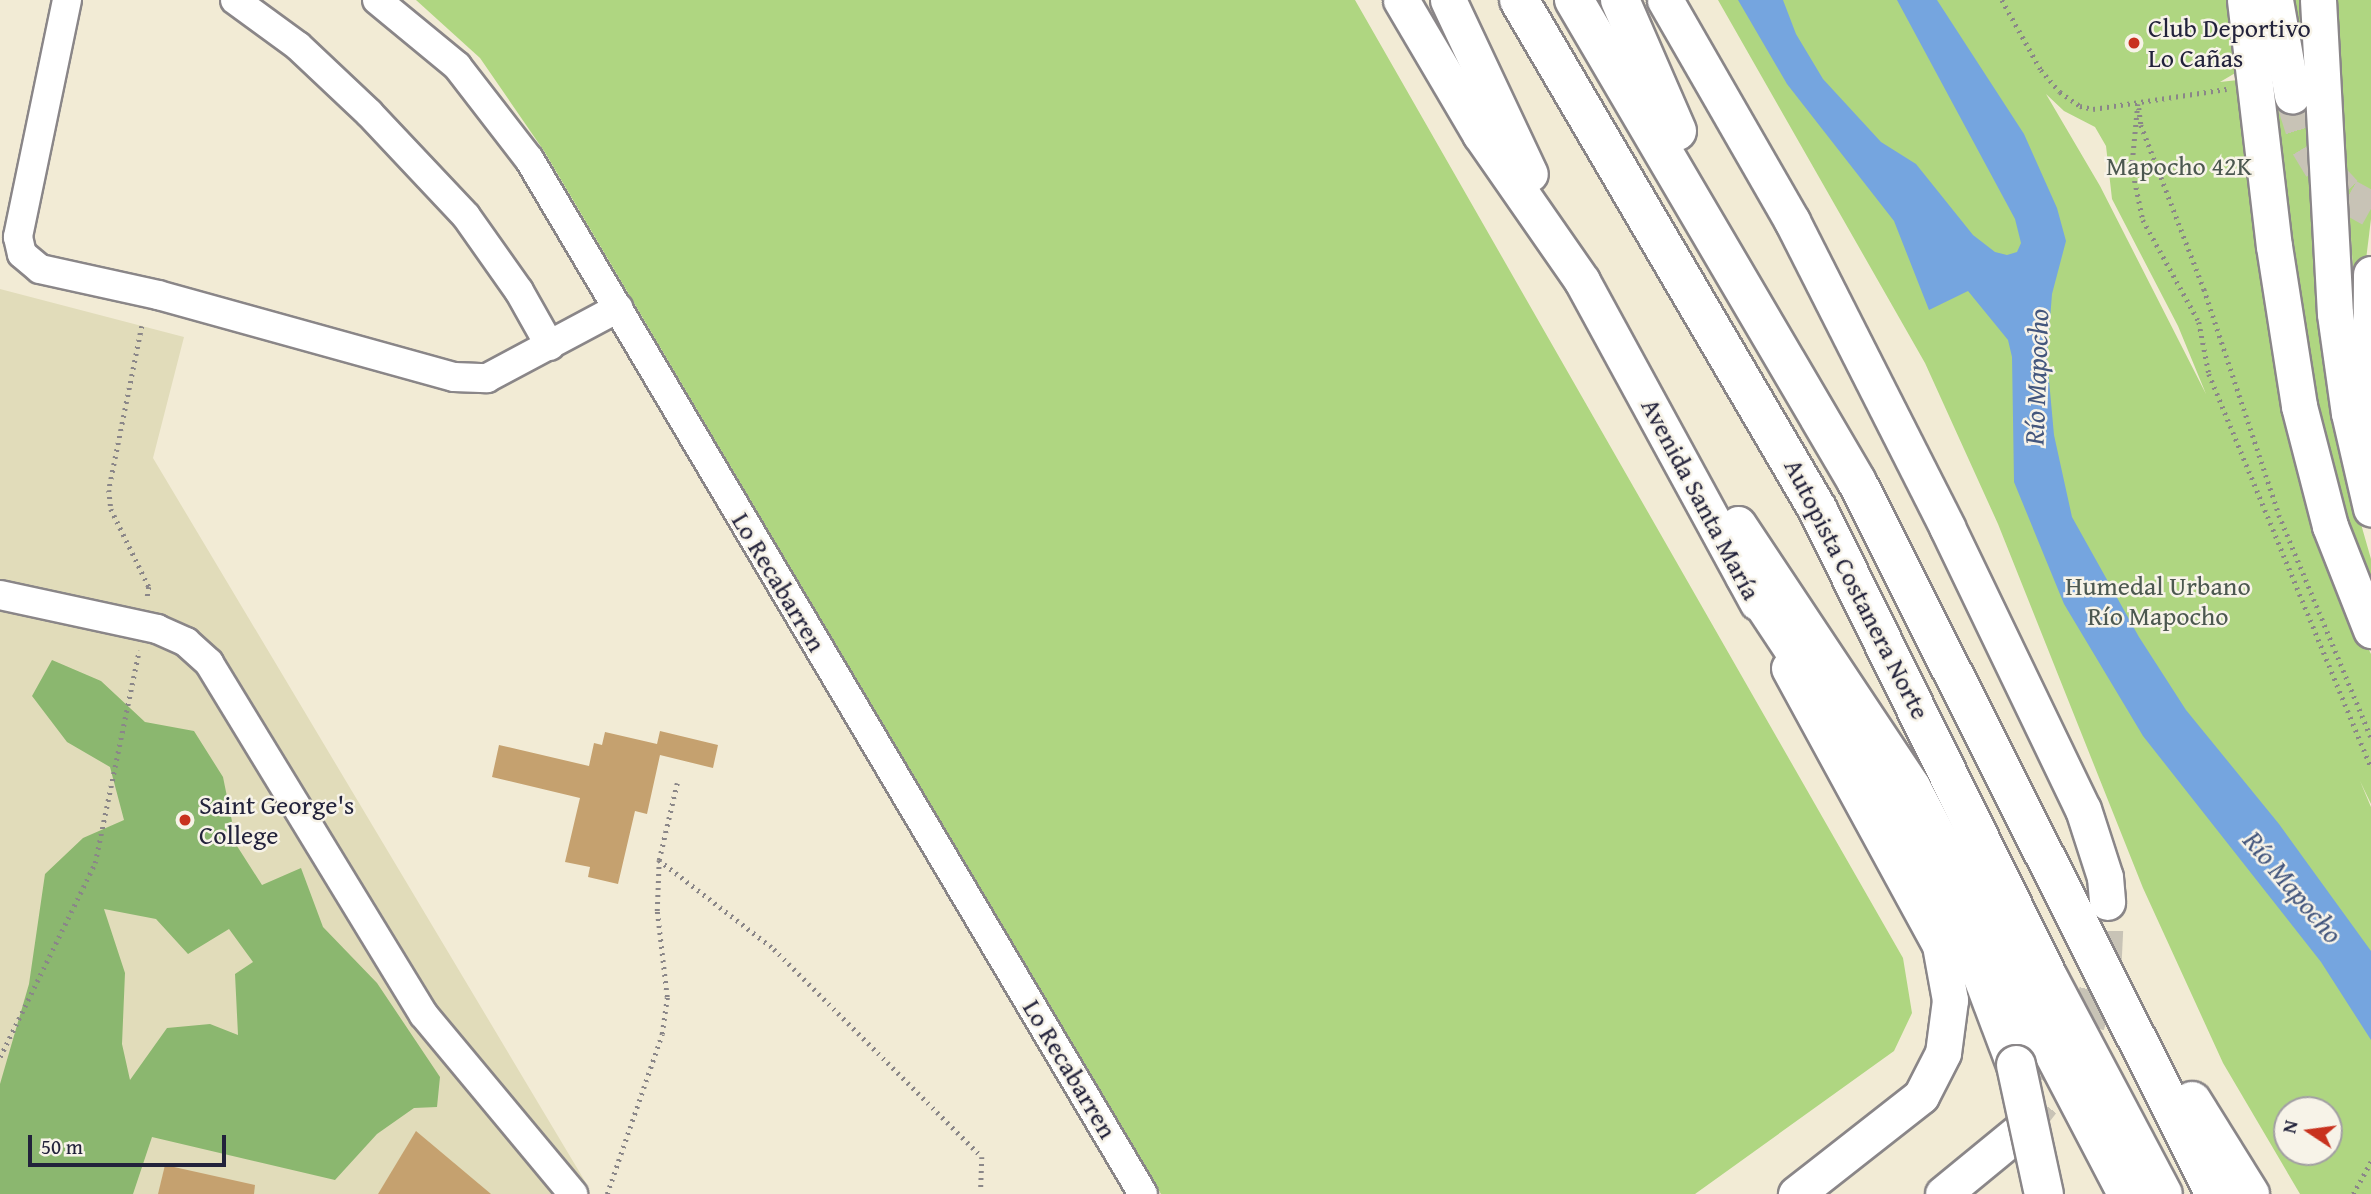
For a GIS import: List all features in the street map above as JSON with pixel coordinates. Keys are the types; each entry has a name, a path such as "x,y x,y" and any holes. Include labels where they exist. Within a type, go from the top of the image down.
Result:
{"highway":[{"name":"Autopista Costanera Norte","path":"1519,0 1812,498 2049,979 2164,1194"},
{"name":"Autopista Costanera Norte","path":"1574,0 1712,229 1857,482 2215,1194"},
{"path":"1620,0 1686,152 1712,229"},
{"path":"1745,576 1872,768 1923,854 1983,975 2016,1065 2044,1194"},
{"path":"2092,949 2250,1194"}],"main road":[{"name":"Avenida Santa María","path":"1401,0 1480,134 1581,281 1745,576 1797,686 1940,946 1949,981 1950,1020 1938,1068 1921,1096 1796,1194"},
{"path":"1448,0 1495,106 1581,281"},
{"path":"1665,0 1792,221 1947,527 2083,809 2105,877 2107,902"},
{"path":"2245,0 2274,246 2299,406 2330,526 2371,630"},
{"path":"2275,0 2292,95"},
{"path":"2318,0 2335,314 2349,413 2371,508"},
{"path":"2371,274 2367,367 2371,438"},
{"path":"1679,454 1752,543 1912,786 2125,1194"},
{"path":"1943,1194 2021,1130"}],"lane":[{"path":"67,0 18,237 22,254 40,269 158,295 454,377 487,378 618,307"},
{"path":"235,0 298,46 369,113 466,216 519,291 550,346"},
{"name":"Lo Recabarren","path":"377,0 457,66 529,159 1143,1194"},
{"path":"0,595 144,626 187,642 209,663 424,1015 573,1194"}],"path":[{"path":"2002,0 2041,70 2066,98 2093,109 2237,87"},
{"path":"2138,104 2141,125 2204,289 2279,514 2371,737"},
{"path":"2138,104 2132,167 2143,220 2199,322 2203,356 2214,386 2243,447 2371,767"},
{"path":"0,1057 95,863 144,626 149,587 111,509 109,490 142,326"},
{"path":"607,1194 662,1034 667,997 657,911 659,860 677,783"},
{"path":"659,860 774,949 982,1157 981,1190"},
{"path":"2353,1194 2371,1162"}],"shaded area":[{"name":"Saint George's College","path":"0,289 184,337 153,458 586,1183 564,1194 0,1194"}],"green space":[{"path":"416,0 1355,0 1903,958 1912,1013 1894,1051 1695,1194 1161,1194 544,151 480,58"},
{"name":"Humedal Urbano Río Mapocho","path":"1718,0 2230,0 2237,72 2220,82 2238,80 2355,622 2371,654 2371,804 2360,781 2371,807 2371,1194 2300,1194 2284,1166 2343,1166 2343,1096 2273,1096 2273,1148 2223,1063 2143,888 1998,524 1925,363","holes":["2046,94 2064,111 2095,127 2106,146 2112,199 2178,326 2206,394 2100,186"]},
{"path":"2288,0 2305,0 2345,468 2371,559 2371,593 2353,547 2316,415 2290,251 2277,110 2305,99"},
{"path":"2336,0 2371,0 2371,219 2357,333"},
{"path":"52,660 101,681 145,722 194,731 223,777 237,846 262,885 301,868 323,927 377,983 440,1077 437,1107 414,1108 377,1134 335,1180 152,1137 133,1194 0,1194 0,1084 29,984 45,874 83,838 124,820 110,767 67,742 32,696","holes":["104,909 156,919 188,954 229,929 253,962 235,974 238,1035 210,1024 167,1028 130,1080 122,1044 125,973"]}],"water":[{"name":"Río Mapocho","path":"1738,0 1783,0 1796,34 1823,79 1881,142 1916,164 1973,235 1995,252 2007,255 2017,252 2021,243 2015,219 1897,0 1937,0 2024,134 2057,208 2066,241 2052,294 2047,358 2054,435 2072,517 2139,637 2186,710 2279,824 2371,951 2371,1040 2321,962 2143,736 2064,604 2014,482 2012,357 2008,340 1968,291 1929,310 1894,221 1787,84"}],"building":[{"path":"660,731 718,745 713,768 660,755 647,814 635,811 618,884 588,877 590,867 565,862 580,798 492,777 499,745 589,766 594,743 602,745 605,732 657,744"},
{"path":"416,1131 491,1194 378,1194"},
{"path":"165,1165 255,1185 254,1194 158,1194"}],"tunnel":[{"path":"2292,95 2308,145 2321,167 2348,196 2371,209"},
{"path":"2021,1130 2059,1080 2087,1025 2104,965 2107,902"}],"place":[{"name":"Club Deportivo Lo Cañas","path":"2134,43"},
{"name":"Saint George's College","path":"185,820"}],"park label":[{"name":"Mapocho 42K","path":"2179,166"}]}
